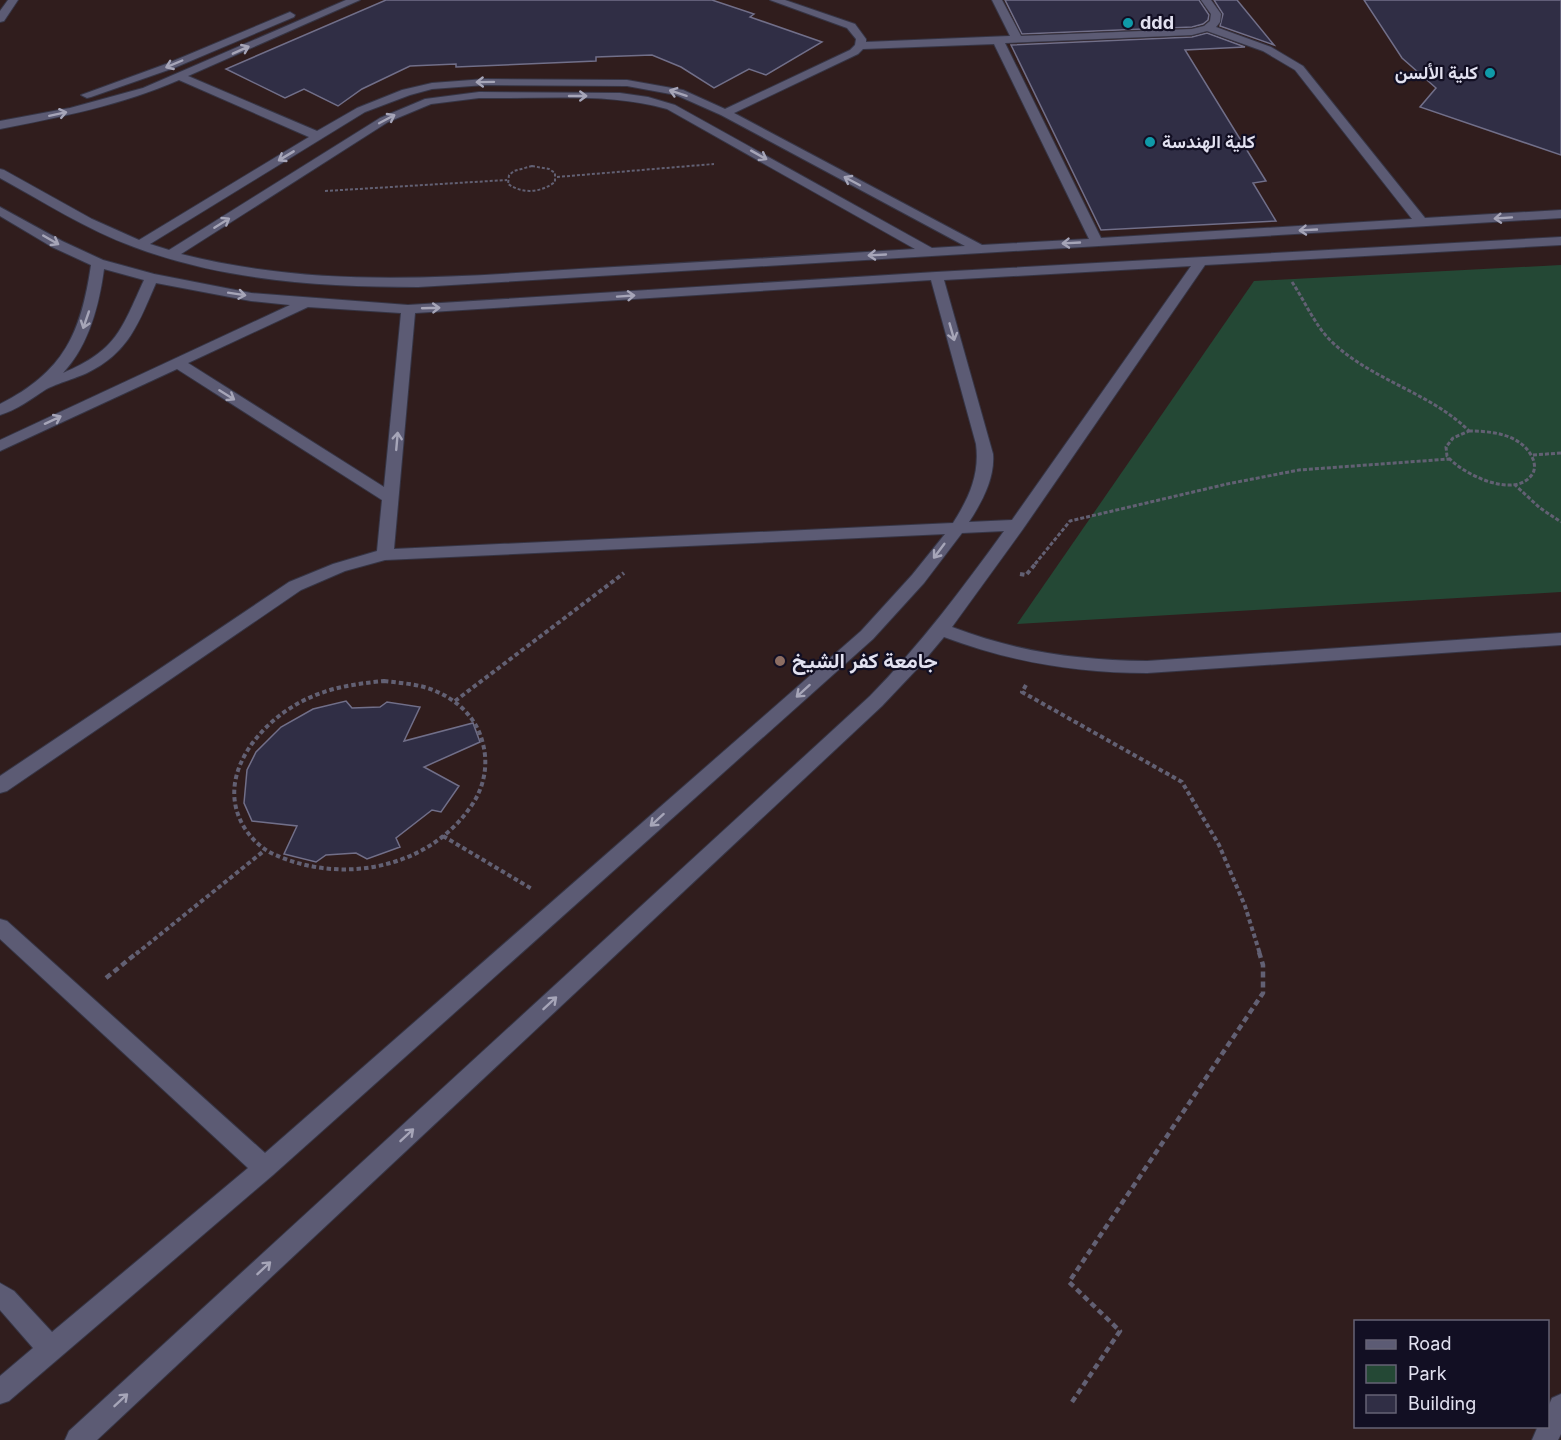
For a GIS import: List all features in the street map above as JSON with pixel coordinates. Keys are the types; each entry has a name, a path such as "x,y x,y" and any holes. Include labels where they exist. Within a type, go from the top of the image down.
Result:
{"lane":[{"path":"0,19 13,0"},
{"path":"0,113 59,102 135,80 325,0"},
{"path":"0,125 110,101 180,77 355,0"},
{"path":"725,113 854,52 860,46 861,39 852,26 775,0"},
{"path":"997,0 1017,39"},
{"path":"860,46 1192,32 1208,28 1215,22 1216,14 1206,0"},
{"path":"1208,28 1270,51 1288,59 1299,68 1422,223"},
{"path":"998,40 1096,242"},
{"path":"180,77 318,136"},
{"path":"141,244 361,110 406,92 459,83 627,83 679,92 725,113 978,248"},
{"path":"172,254 384,120 429,101 453,97 620,96 648,99 690,116 930,252"},
{"path":"0,173 101,229 172,254 219,267 265,276 366,283 418,283 1561,214"},
{"path":"0,211 57,244 98,263 152,278 241,295 306,303 408,309 936,276 1561,241"},
{"path":"78,1440 867,709 912,664 941,629 1017,525 1201,261"},
{"path":"35,392 62,365 82,334 93,299 98,263"},
{"path":"0,1392 265,1168 561,906 867,635 917,580 957,527 976,494 986,469 984,444 936,276"},
{"path":"0,410 114,350 128,330 152,278"},
{"path":"0,446 306,303"},
{"path":"385,555 408,309"},
{"path":"178,363 392,499"},
{"path":"0,786 295,585 323,572 354,562 385,555 1017,525"},
{"path":"941,629 988,648 1039,661 1094,668 1147,667 1561,639"},
{"path":"0,927 265,1168"},
{"path":"0,1295 50,1349"},
{"path":"1545,1440 1561,1407"}],"path":[{"path":"324,191 507,180 514,171 532,166 549,169 557,177 767,159"},
{"path":"507,180 512,188 527,192 551,186 557,177"},
{"path":"1288,275 1329,339 1361,365 1453,415 1469,431"},
{"path":"1469,431 1498,433 1525,447 1533,455 1536,465 1533,474 1526,480 1514,484 1499,484 1468,476 1456,468 1449,459 1446,449 1449,441 1469,431"},
{"path":"1533,455 1561,453"},
{"path":"986,567 1026,576 1070,520 1299,470 1449,459"},
{"path":"1514,484 1540,508 1561,522"},
{"path":"455,701 666,542"},
{"path":"1039,661 1022,692 1182,782 1220,845 1245,906 1263,965 1263,993 1069,1282 1120,1331 1072,1402"},
{"path":"384,681 434,690 455,701 469,714 486,746 487,764 483,783 475,802 461,820 443,836 420,851 394,862 356,870 311,869 286,862 265,850 248,835 237,816 234,795 236,773 246,752 261,732 280,715 321,693 357,683 384,681"},
{"path":"443,836 561,906"},
{"path":"80,1000 265,850"}],"shaded area":[{"name":"جامعة كفر الشيخ","path":"0,0 1561,0 1561,1440 0,1440"}],"green space":[{"path":"1561,265 1561,592 1017,624 1254,281"}],"building":[{"path":"386,0 712,0 754,14 750,17 822,42 766,75 749,69 714,88 681,67 652,55 596,57 596,61 456,67 456,64 410,66 362,89 338,106 304,89 285,98 226,69"},
{"path":"1005,0 1199,0 1209,15 1208,20 1203,24 1192,27 1022,34"},
{"path":"1214,0 1237,0 1274,45 1220,26 1223,14"},
{"name":"كلية الألسن","path":"1364,0 1561,0 1561,155 1420,107 1436,88 1402,58"},
{"name":"كلية الهندسة","path":"1207,33 1245,47 1185,50 1266,181 1253,183 1276,221 1101,230 1011,45 1192,37"},
{"path":"346,701 352,708 380,707 387,702 420,707 404,741 473,723 480,742 424,767 459,786 441,812 432,810 396,838 400,847 367,859 356,853 326,855 316,862 284,854 297,826 252,821 244,803 247,770 256,752 281,727 313,709"}],"place":[{"name":"ddd","path":"1128,23"},
{"name":"كلية الألسن","path":"1490,73"},
{"name":"كلية الهندسة","path":"1150,142"},
{"name":"جامعة كفر الشيخ","path":"780,661"}]}
